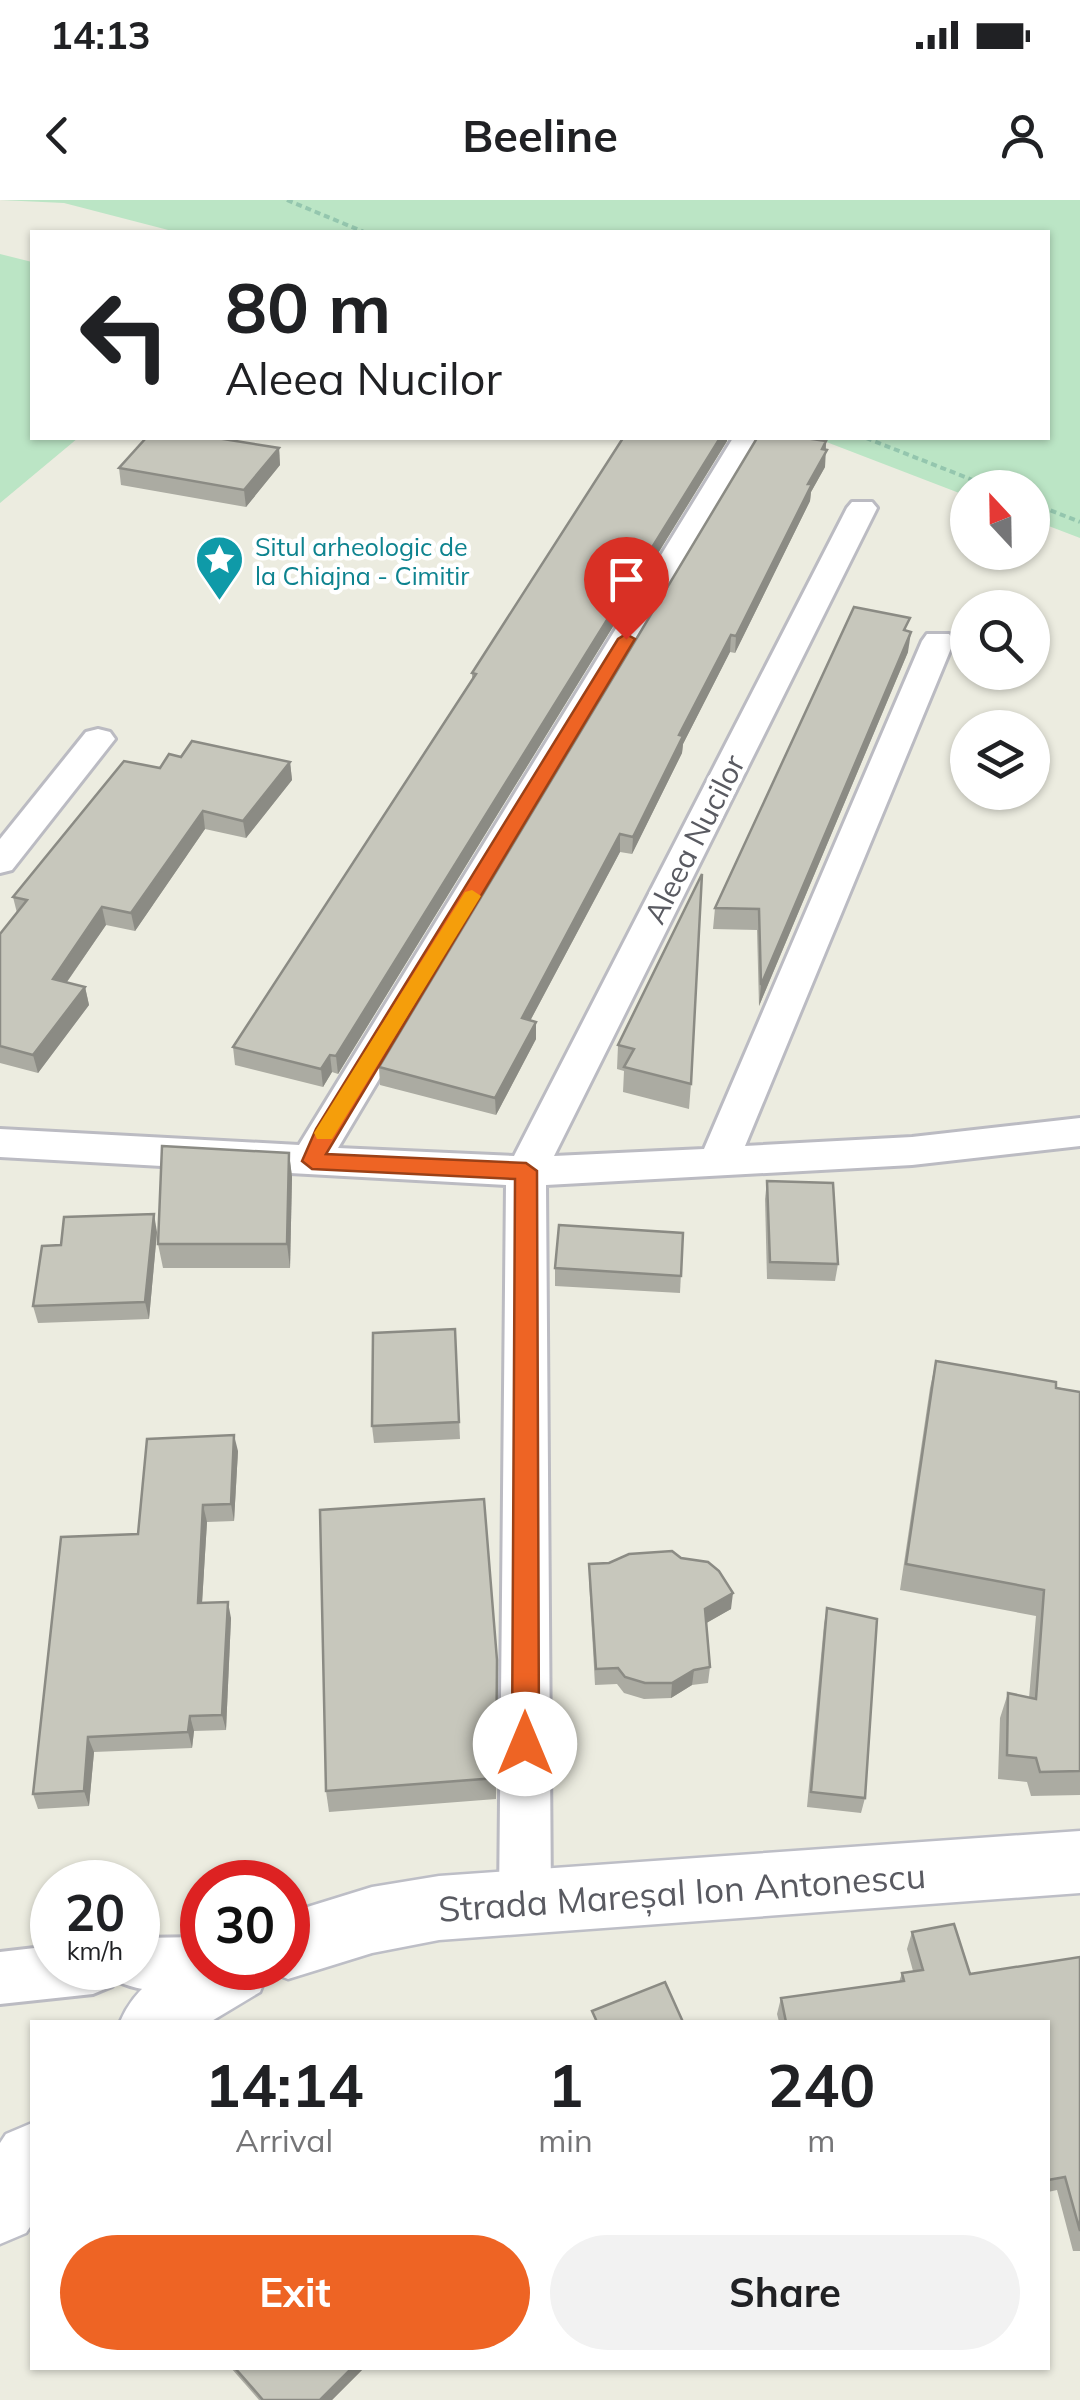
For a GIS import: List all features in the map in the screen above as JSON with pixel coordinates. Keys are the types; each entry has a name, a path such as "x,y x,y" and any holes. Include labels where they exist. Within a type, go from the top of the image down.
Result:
{"main road":[{"name":"Strada Mareșal Ion Antonescu","path":"310,1939 372,1920 439,1908 1080,1862"},
{"path":"158,2020 196,1990"},
{"path":"0,2207 30,2163"}],"street":[{"path":"312,1161 324,1134 747,440"},
{"name":"Aleea Nucilor","path":"525,1902 526,1171 862,508"},
{"path":"718,1163 938,641"},
{"path":"0,862 98,739"},
{"path":"0,1142 526,1171 912,1151 1080,1132"},
{"path":"0,1978 30,1975"}],"path":[{"path":"287,200 359,230"},
{"path":"871,440 950,471"},
{"path":"1050,510 1080,522"}],"green space":[{"path":"0,200 1080,200 1080,538 1050,527 1050,470 950,470 950,489 821,440 1050,440 1050,230 168,230 64,203"},
{"path":"0,254 30,262 30,440 76,440 0,503"}],"building":[{"path":"144,440 229,440 279,448 244,490 119,468"},
{"path":"622,440 719,440 336,1056 330,1055 321,1069 233,1047 476,674 472,673"},
{"path":"756,440 826,441 822,449 827,450 808,484 812,484 736,636 731,635 679,735 683,736 633,837 620,834 522,1018 536,1022 495,1098 379,1067"},
{"path":"854,607 910,618 904,630 911,632 761,985 759,909 715,908"},
{"path":"192,741 290,762 243,821 203,811 131,913 102,907 53,979 85,987 33,1055 0,1046 0,934 27,900 13,897 124,761 160,768 169,754 181,757"},
{"path":"702,874 691,1084 624,1067 634,1049 618,1045"},
{"path":"162,1146 289,1153 287,1244 158,1244"},
{"path":"767,1181 833,1183 838,1264 770,1262"},
{"path":"154,1214 145,1302 33,1306 42,1246 61,1245 64,1217"},
{"path":"559,1225 683,1233 681,1276 555,1268"},
{"path":"455,1329 459,1422 372,1426 373,1333"},
{"path":"936,1361 1056,1382 1056,1388 1080,1392 1080,1771 1040,1772 1036,1758 1007,1755 1008,1693 1036,1699 1044,1590 906,1564"},
{"path":"234,1435 231,1504 203,1505 198,1603 228,1602 222,1715 190,1716 188,1732 88,1737 84,1791 33,1794 61,1537 138,1534 147,1439"},
{"path":"484,1499 497,1660 496,1778 326,1791 320,1510"},
{"path":"672,1551 681,1558 708,1562 733,1593 705,1609 710,1667 694,1670 672,1683 645,1683 625,1677 618,1668 596,1669 589,1564 609,1563 629,1554"},
{"path":"827,1608 877,1619 865,1798 811,1792"},
{"path":"954,1924 970,1974 1080,1957 1080,2231 1065,2177 1050,2180 1050,2020 786,2020 781,1998 904,1981 902,1973 923,1970 912,1932"},
{"path":"665,1982 682,2020 596,2020 592,2011"},
{"path":"237,2370 350,2370 320,2400 263,2400"}],"slow traffic":[{"path":"324,1133 472,896"}],"place":[{"name":"Situl arheologic de la Chiajna - Cimitir","path":"220,602"}],"route":[{"path":"525,1744 526,1171 312,1161 324,1134 626,639"}]}
